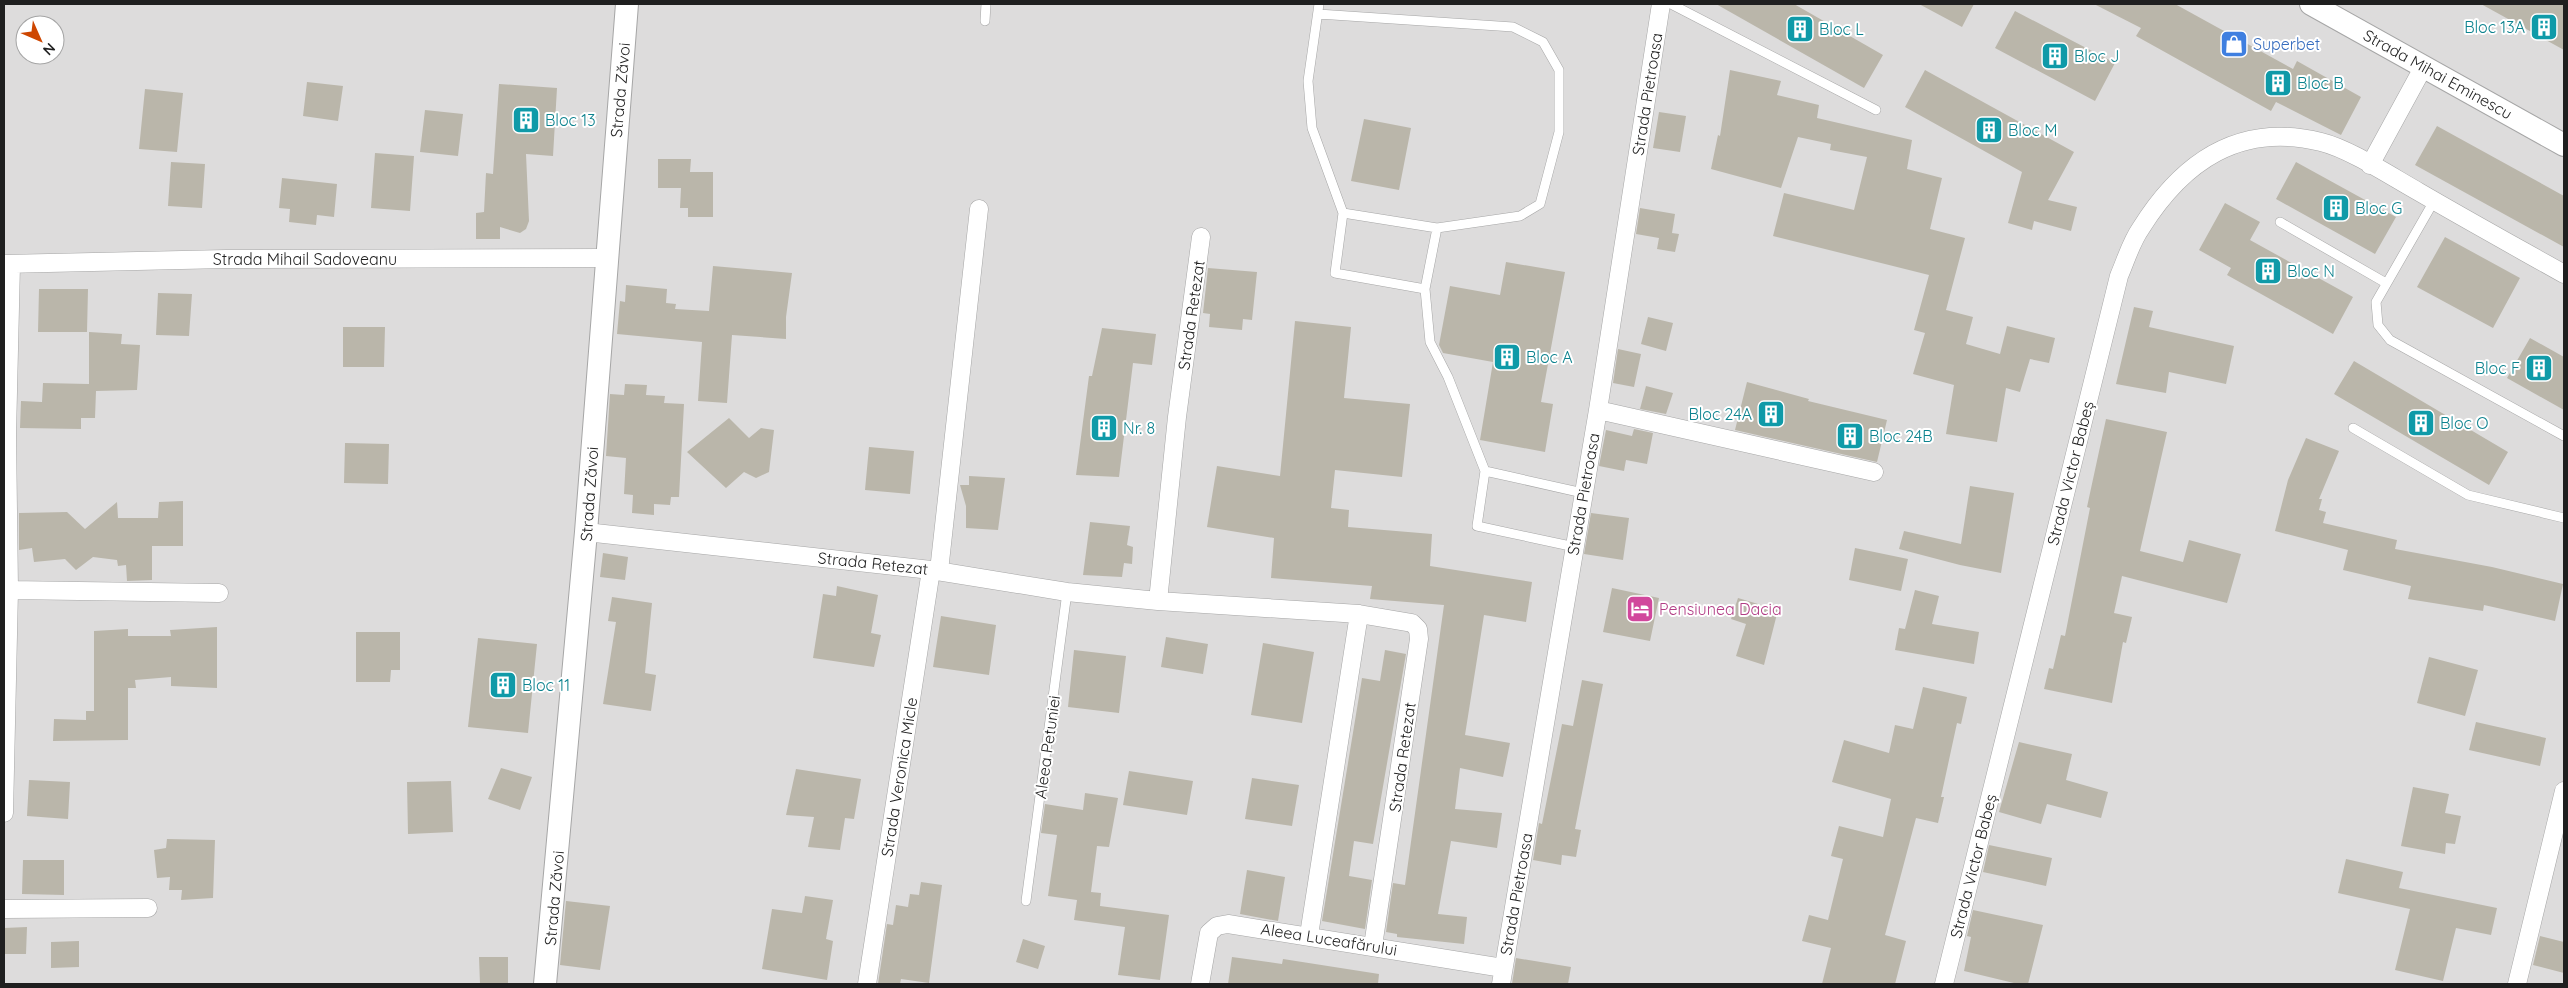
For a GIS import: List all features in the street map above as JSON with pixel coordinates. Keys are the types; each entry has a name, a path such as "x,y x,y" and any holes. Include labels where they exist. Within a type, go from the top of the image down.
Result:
{"street":[{"name":"Strada Zăvoi","path":"545,984 586,532 627,4"},
{"name":"Strada Pietroasa","path":"1502,976 1598,410 1661,4"},
{"name":"Strada Mihai Eminescu","path":"2311,4 2564,144"},
{"path":"2370,165 2424,66"},
{"name":"Strada Victor Babeș","path":"1944,984 2119,276 2140,229 2166,192 2200,160 2230,146 2257,138 2285,135 2323,142 2370,165 2564,274"},
{"name":"Strada Veronica Micle","path":"867,984 935,570 979,209"},
{"name":"Strada Retezat","path":"1158,601 1177,418 1201,236"},
{"name":"Strada Mihail Sadoveanu","path":"7,264 226,259 606,258"},
{"path":"4,813 9,590 7,264"},
{"path":"1598,410 1874,472"},
{"name":"Strada Retezat","path":"586,532 935,570 1068,592 1158,601 1359,614 1412,623 1418,629 1419,639 1374,946"},
{"path":"9,590 219,593"},
{"path":"1309,935 1359,614"},
{"path":"2518,984 2564,791"},
{"path":"4,909 148,908"},
{"name":"Aleea Luceafărului","path":"1200,984 1209,933 1217,926 1228,924 1374,946 1502,976"}],"lane":[{"path":"984,21 986,4"},
{"path":"1319,4 1308,81 1312,128 1343,213 1335,273 1425,289"},
{"path":"1672,4 1876,110"},
{"path":"1318,14 1513,27 1542,42 1559,70 1559,132 1540,204 1520,216 1437,228 1343,213"},
{"path":"2434,201 2376,302 2378,325 2390,340 2564,436"},
{"path":"2280,222 2386,283"},
{"path":"1437,228 1425,289 1430,342 1448,377 1486,471 1477,526 1574,547"},
{"path":"2353,428 2468,495 2564,518"},
{"path":"1486,471 1583,493"},
{"name":"Aleea Petuniei","path":"1026,901 1068,592"}],"shaded area":[{"path":"4,4 2564,4 2564,984 4,984"}],"building":[{"name":"Bloc L","path":"1716,4 1794,4 1883,55 1864,88"},
{"path":"1919,4 1974,4 1962,27"},
{"name":"Bloc B","path":"2094,4 2175,4 2293,69 2297,61 2361,97 2341,135 2276,102 2271,111 2136,36 2141,28"},
{"name":"Bloc 13A","path":"2481,4 2564,4 2564,50"},
{"name":"Bloc J","path":"2015,11 2115,63 2095,101 1995,48"},
{"path":"1730,70 1781,81 1777,95 1819,105 1817,118 1912,140 1907,169 1942,178 1930,229 1965,238 1946,310 1973,317 1966,344 2000,354 2007,326 2055,338 2049,363 2030,359 2020,392 2006,388 1997,442 1946,434 1954,385 1913,374 1925,333 1914,330 1929,275 1773,236 1784,193 1854,210 1867,157 1830,150 1831,144 1798,137 1781,188 1711,169 1718,135 1720,136"},
{"name":"Bloc M","path":"1925,70 2074,152 2048,200 2077,207 2071,231 2034,221 2032,230 2008,223 2022,172 1905,107"},
{"path":"307,82 343,86 338,121 303,116"},
{"path":"499,84 557,88 553,156 526,154 529,221 526,229 520,233 500,227 500,239 476,239 476,213 484,212 486,173 493,174"},
{"path":"145,89 183,93 177,152 139,149"},
{"path":"425,110 463,114 458,156 420,152"},
{"path":"1659,112 1686,116 1680,152 1653,148"},
{"path":"1364,119 1411,128 1399,190 1351,181"},
{"path":"2437,126 2564,196 2564,247 2415,165"},
{"path":"375,153 414,156 410,211 371,208"},
{"path":"658,159 691,159 690,172 713,172 713,217 688,217 688,208 680,208 681,188 658,188"},
{"path":"171,162 205,164 202,208 168,206"},
{"name":"Bloc G","path":"2296,162 2396,217 2375,254 2276,199"},
{"path":"282,178 337,184 334,217 317,215 316,225 289,222 290,209 279,208"},
{"name":"Bloc N","path":"2225,203 2260,222 2250,240 2353,297 2333,334 2227,275 2231,268 2199,250"},
{"path":"1640,208 1675,214 1672,233 1679,234 1675,252 1657,249 1659,238 1636,234"},
{"path":"2445,237 2520,278 2493,328 2417,287"},
{"name":"Bloc A","path":"1506,262 1565,272 1541,402 1553,404 1545,452 1480,440 1493,362 1443,353 1439,345 1450,286 1500,295"},
{"path":"713,266 792,273 786,317 786,339 732,335 727,403 698,401 702,342 617,334 620,301 625,302 626,285 667,289 666,303 676,304 675,309 709,311"},
{"path":"1208,268 1257,272 1252,320 1243,319 1242,330 1209,327 1210,314 1203,313"},
{"path":"39,289 88,289 87,332 38,332"},
{"path":"158,293 192,294 189,336 156,335"},
{"path":"2134,307 2153,311 2149,327 2234,346 2226,384 2169,372 2166,393 2116,384"},
{"path":"1648,317 1673,323 1666,351 1641,344"},
{"path":"1295,321 1351,327 1344,398 1410,404 1402,477 1335,470 1331,508 1349,510 1348,527 1432,534 1430,566 1532,582 1526,622 1484,615 1465,735 1510,743 1503,777 1460,768 1455,809 1502,813 1497,848 1451,841 1438,914 1467,917 1464,944 1397,937 1397,934 1386,932 1393,883 1405,885 1444,605 1370,599 1372,586 1271,578 1274,538 1207,527 1217,466 1280,476"},
{"path":"343,327 385,327 384,367 343,367"},
{"name":"Nr. 8","path":"1102,328 1156,334 1152,365 1133,363 1119,477 1076,475 1089,376 1092,376"},
{"path":"89,332 122,334 121,344 140,345 137,390 96,391 95,418 81,418 81,429 20,428 21,401 42,402 43,383 89,384"},
{"name":"Bloc F","path":"2530,338 2564,357 2564,410 2507,378"},
{"path":"1618,349 1641,354 1634,387 1613,383"},
{"name":"Bloc O","path":"2354,361 2508,452 2489,485 2334,394"},
{"path":"1747,382 1809,399 1808,401 1887,420 1877,462 1735,430"},
{"path":"625,384 647,385 646,395 665,396 664,403 684,404 679,497 671,497 670,505 654,504 654,515 632,513 633,495 624,494 626,458 606,456 610,394 624,395"},
{"path":"1646,386 1673,393 1666,414 1640,409"},
{"path":"729,418 749,438 761,428 774,430 769,472 756,478 744,472 726,488 687,452"},
{"path":"2106,419 2167,432 2140,551 2183,562 2189,540 2241,554 2227,603 2122,576 2114,613 2132,617 2126,643 2123,642 2112,703 2044,689 2049,668 2053,669 2061,635 2065,636 2090,508 2087,507"},
{"path":"1634,429 1653,433 1647,464 1626,460 1624,471 1599,466 1606,430 1632,436"},
{"path":"2306,438 2339,451 2319,499 2322,499 2319,510 2326,512 2323,523 2397,540 2395,549 2492,567 2563,584 2555,621 2484,605 2483,611 2408,599 2411,586 2343,570 2348,550 2275,531 2288,480"},
{"path":"345,443 389,444 388,484 344,483"},
{"path":"869,447 914,451 910,494 865,490"},
{"path":"969,476 1005,478 998,530 966,528 966,506 960,485 969,485"},
{"path":"1970,486 2014,493 2001,573 1960,565 1899,549 1904,531 1961,544"},
{"path":"183,501 183,546 152,546 152,580 127,581 126,565 118,566 117,560 93,557 76,570 65,559 34,562 32,548 19,550 19,513 67,512 85,529 117,502 118,518 158,518 159,502"},
{"path":"1591,513 1629,518 1623,560 1584,554"},
{"path":"1090,522 1130,526 1127,545 1133,547 1132,564 1124,563 1122,577 1083,575"},
{"path":"1855,548 1908,559 1901,591 1849,580"},
{"path":"603,553 628,557 625,580 600,577"},
{"path":"837,586 878,595 871,633 881,635 874,667 813,658 823,594 836,596"},
{"path":"1612,588 1659,598 1650,641 1603,632"},
{"path":"1915,590 1939,596 1932,624 1979,632 1974,664 1895,650 1899,628 1905,629"},
{"path":"612,597 652,603 645,673 656,675 651,711 603,704 616,622 608,621"},
{"path":"1738,598 1778,610 1764,665 1736,656 1746,624 1731,619"},
{"path":"941,616 996,625 989,675 933,667"},
{"path":"217,627 217,688 171,686 171,677 135,680 136,688 128,688 128,740 53,741 54,719 86,720 86,711 94,711 94,631 128,629 128,636 171,636 170,630"},
{"path":"356,632 400,632 400,670 391,670 390,682 356,682"},
{"path":"1166,637 1208,644 1203,674 1161,667"},
{"name":"Bloc 11","path":"478,638 537,644 528,733 468,727"},
{"path":"1263,643 1314,652 1302,723 1251,715"},
{"path":"1074,650 1126,656 1119,713 1068,707"},
{"path":"1385,650 1406,654 1373,844 1354,841 1349,876 1372,880 1365,929 1322,921 1362,678 1380,681"},
{"path":"2429,657 2478,670 2465,716 2417,703"},
{"path":"1582,680 1603,684 1575,829 1581,830 1576,857 1562,855 1561,865 1533,860 1539,823 1542,824 1562,724 1573,726"},
{"path":"1923,687 1967,697 1961,724 1957,723 1941,797 1944,797 1938,823 1916,818 1885,935 1906,941 1895,984 1822,984 1831,948 1802,941 1809,915 1828,920 1843,859 1831,856 1839,826 1883,837 1891,799 1832,782 1844,740 1889,753 1895,725 1913,729"},
{"path":"2476,722 2546,738 2540,766 2469,750"},
{"path":"2019,742 2072,754 2066,780 2108,792 2101,818 2047,804 2041,824 1999,812"},
{"path":"501,768 532,777 520,810 488,799"},
{"path":"796,769 861,779 854,819 845,818 840,850 808,847 814,817 786,815"},
{"path":"1129,771 1193,781 1187,815 1123,805"},
{"path":"1252,778 1299,785 1292,826 1245,819"},
{"path":"29,780 70,782 68,819 27,816"},
{"path":"451,781 453,832 408,834 407,782"},
{"path":"2413,787 2449,794 2445,813 2461,816 2455,844 2446,843 2445,854 2401,846"},
{"path":"1085,793 1118,798 1109,847 1097,846 1091,892 1101,893 1100,906 1169,915 1160,980 1118,975 1125,927 1074,920 1077,900 1048,896 1057,835 1041,833 1045,804 1083,810"},
{"path":"167,839 215,840 213,898 181,900 182,890 169,890 170,877 157,878 154,850 166,848"},
{"path":"1989,845 2052,858 2046,886 1983,872"},
{"path":"2346,859 2403,872 2399,888 2497,908 2491,935 2456,928 2443,981 2395,970 2410,909 2338,893"},
{"path":"23,860 64,860 64,895 22,894"},
{"path":"1247,870 1285,877 1278,921 1240,914"},
{"path":"921,882 942,885 929,983 901,979 900,984 878,984 887,924 893,925 896,905 908,907 910,894 919,895"},
{"path":"805,896 833,900 826,939 833,941 827,980 762,969 772,909 802,913"},
{"path":"566,901 610,906 600,970 560,965"},
{"path":"1973,910 2043,925 2028,984 2018,984 1964,971 1971,937 1967,936"},
{"path":"27,927 26,954 4,954 4,928"},
{"path":"2540,936 2564,942 2564,973 2533,965"},
{"path":"1023,939 1045,946 1038,969 1016,962"},
{"path":"79,941 79,967 51,968 51,942"},
{"path":"479,957 508,957 508,984 480,984"},
{"path":"1232,957 1282,964 1283,959 1379,974 1378,984 1228,984"},
{"path":"1516,958 1571,967 1568,984 1512,984"}],"place":[{"name":"Bloc 13A","path":"2544,27"},
{"name":"Bloc L","path":"1800,29"},
{"name":"Superbet","path":"2234,44"},
{"name":"Bloc J","path":"2055,56"},
{"name":"Bloc B","path":"2278,83"},
{"name":"Bloc 13","path":"526,120"},
{"name":"Bloc M","path":"1989,130"},
{"name":"Bloc G","path":"2336,208"},
{"name":"Bloc N","path":"2268,271"},
{"name":"Bloc A","path":"1507,357"},
{"name":"Bloc F","path":"2539,368"},
{"name":"Bloc 24A","path":"1771,414"},
{"name":"Bloc O","path":"2421,423"},
{"name":"Nr. 8","path":"1104,428"},
{"name":"Bloc 24B","path":"1850,436"},
{"name":"Pensiunea Dacia","path":"1640,609"},
{"name":"Bloc 11","path":"503,685"}]}
